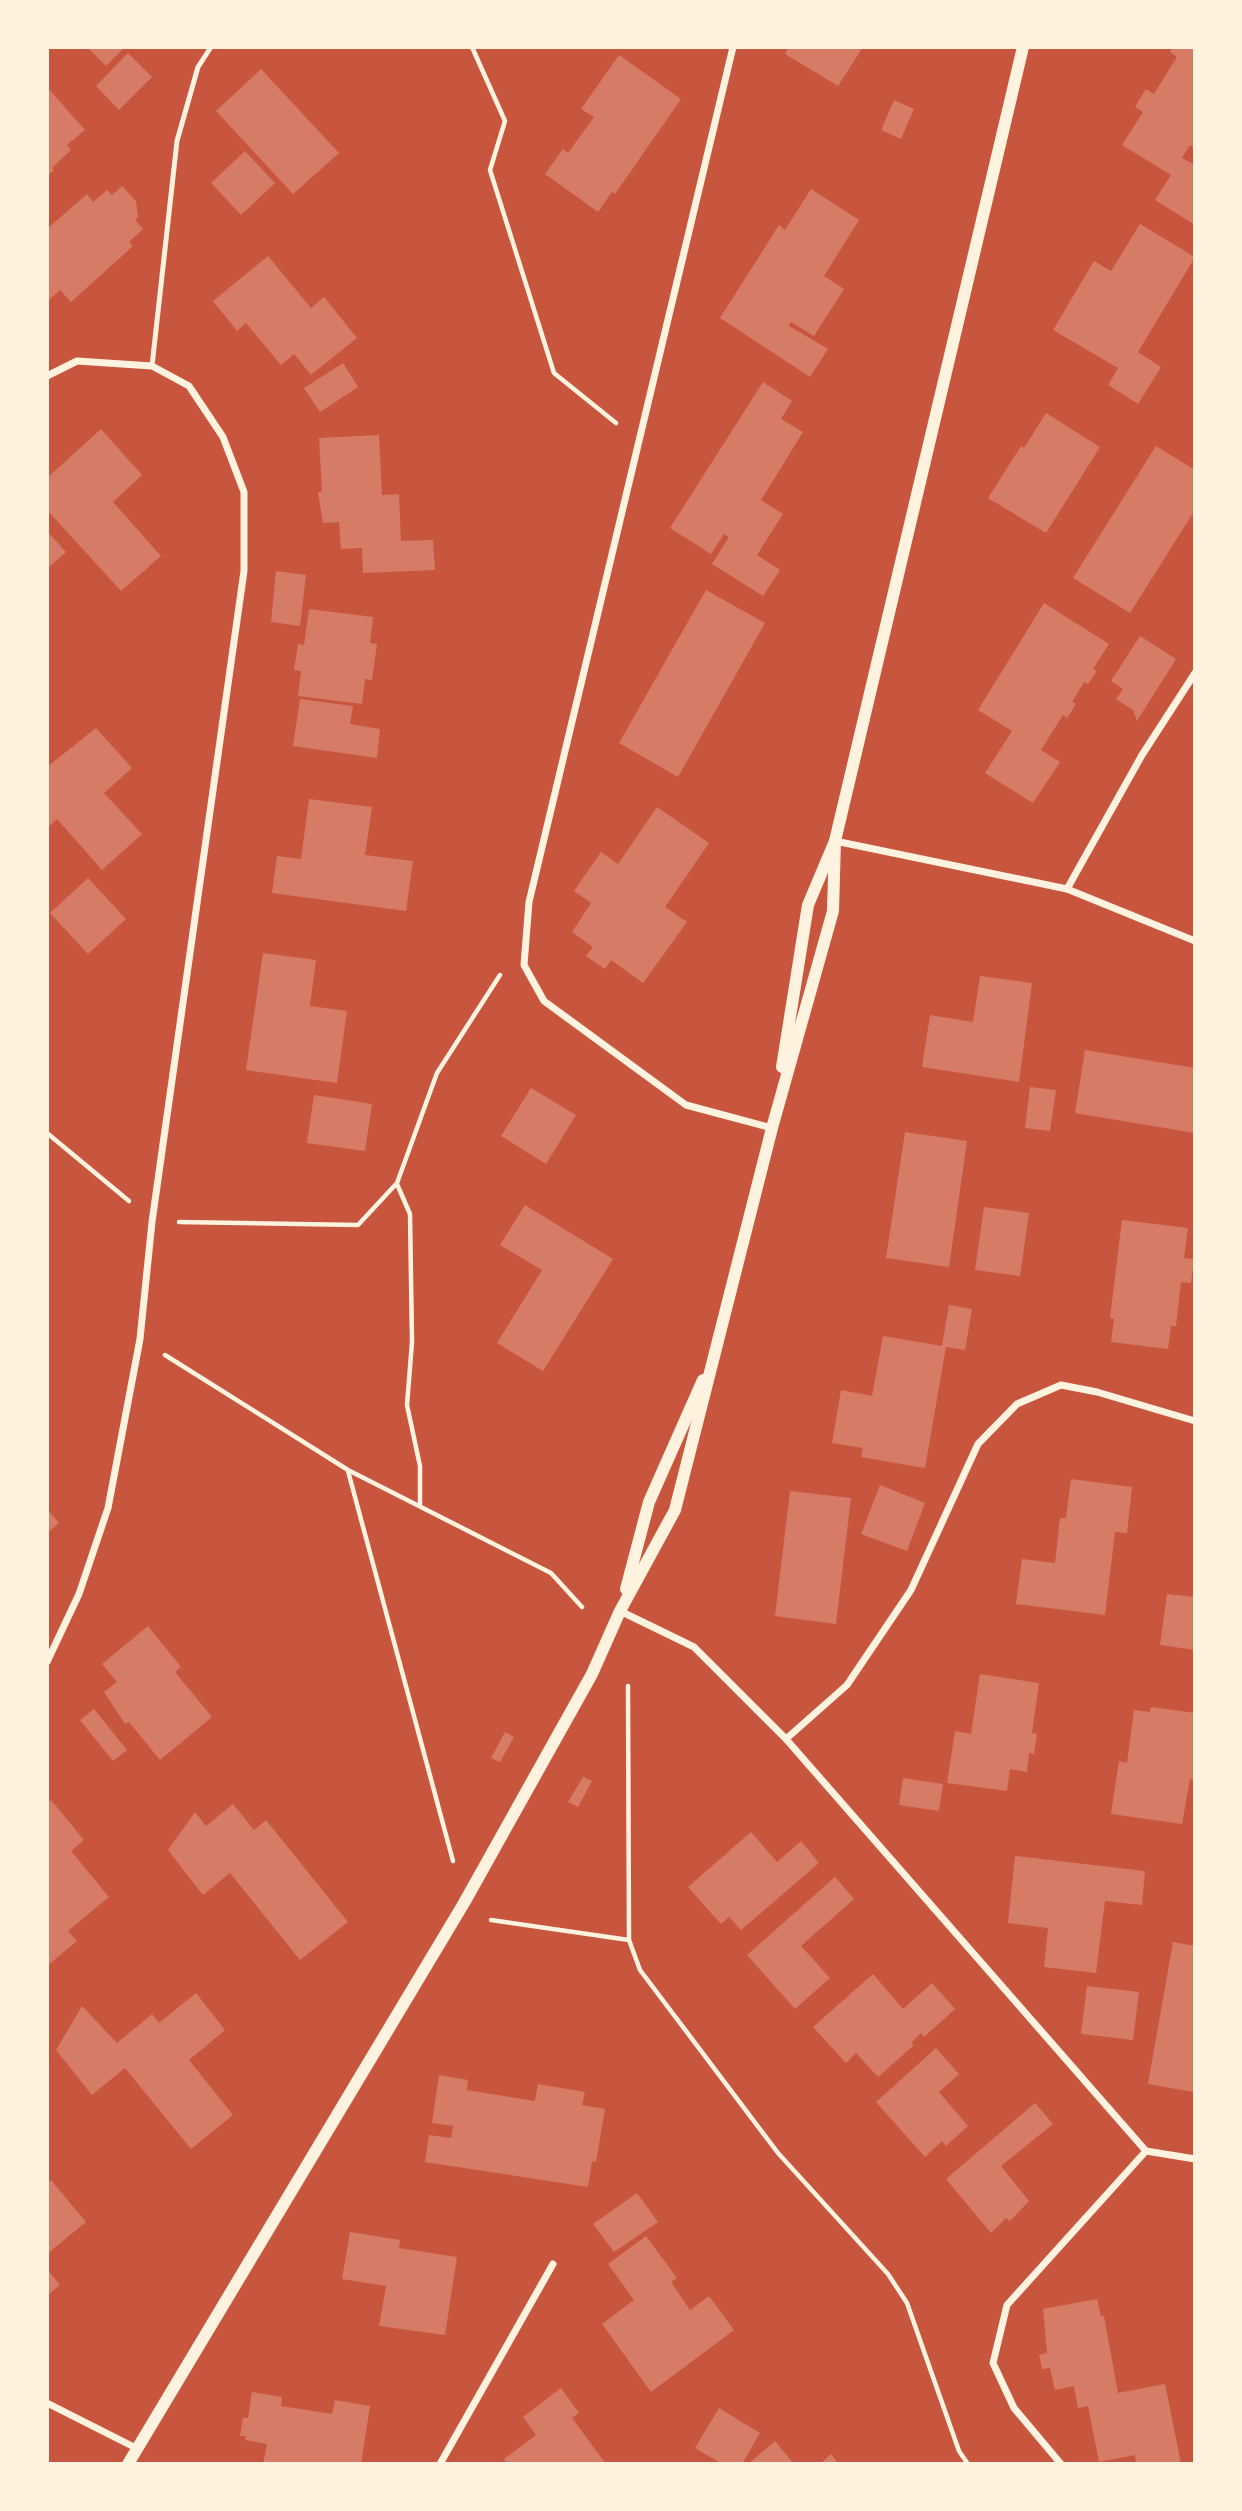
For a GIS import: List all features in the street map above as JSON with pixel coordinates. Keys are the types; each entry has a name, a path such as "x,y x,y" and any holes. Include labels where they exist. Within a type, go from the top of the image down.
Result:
{"street":[{"path":"733,47 529,902 524,965 544,1001 685,1105 772,1128"},
{"path":"772,1128 808,905 835,841 1023,47"},
{"path":"47,376 78,361 152,366 189,386 223,437 244,492 244,571 152,1222 140,1339 108,1508 79,1594 47,1662"},
{"path":"1068,889 1142,755 1195,673"},
{"path":"835,841 1068,889 1195,941"},
{"path":"128,2464 464,1903 592,1674 620,1611 675,1510 772,1128 833,911 835,841"},
{"path":"620,1611 649,1502 718,1345"},
{"path":"786,1739 847,1685 911,1590 978,1444 1017,1404 1061,1385 1097,1392 1195,1421"},
{"path":"620,1611 694,1647 786,1739 1146,2151 1195,2159"},
{"path":"1060,2464 1014,2408 993,2363 1007,2305 1146,2151"},
{"path":"440,2464 553,2264"},
{"path":"47,2403 136,2448"}],"lane":[{"path":"152,366 177,141 198,67 211,47"}],"path":[{"path":"472,47 505,121 490,170 554,373 639,442"},
{"path":"47,1133 152,1222 358,1225 397,1183 437,1073 496,977 524,965"},
{"path":"397,1183 410,1214 412,1342 407,1405 420,1466 420,1505"},
{"path":"140,1339 348,1470 551,1573 582,1606"},
{"path":"348,1470 464,1903"},
{"path":"628,1686 629,1940 640,1970 770,2142 888,2273 907,2303 960,2451 968,2464"},
{"path":"491,1920 629,1940"}],"building":[{"path":"87,47 125,47 106,66"},
{"path":"789,47 863,47 838,86 785,54"},
{"path":"1173,47 1195,47 1195,148 1190,145 1182,158 1195,165 1195,225 1155,200 1171,175 1122,145 1143,112 1135,107 1146,89 1154,94 1177,57 1170,52"},
{"path":"128,53 152,77 119,110 96,86"},
{"path":"619,55 681,99 615,194 612,192 598,212 545,174 563,149 568,153 594,117 581,109"},
{"path":"261,69 339,153 293,194 216,111"},
{"path":"47,87 85,130 67,145 71,150 47,176"},
{"path":"894,100 914,109 901,139 881,130"},
{"path":"245,151 275,183 241,215 211,183"},
{"path":"122,186 136,201 138,217 135,220 143,229 129,242 133,246 71,302 60,290 47,302 47,229 87,194 93,202 107,190 112,195"},
{"path":"811,189 859,220 824,276 844,289 814,336 791,322 789,326 828,349 810,377 720,318 779,225 785,230"},
{"path":"1140,224 1195,257 1138,352 1161,367 1138,404 1108,385 1118,368 1053,330 1094,261 1111,271"},
{"path":"268,256 311,308 324,297 357,338 311,375 294,354 281,365 246,323 237,331 213,301"},
{"path":"343,363 358,387 320,412 304,388"},
{"path":"763,382 792,401 781,419 803,432 761,500 783,514 757,555 780,570 763,596 712,564 729,537 724,534 711,554 670,528"},
{"path":"1046,413 1100,447 1046,533 988,498"},
{"path":"101,429 142,475 113,502 161,556 121,591 47,510 47,478"},
{"path":"379,435 382,495 399,494 401,541 433,540 435,570 363,573 362,548 341,549 339,522 323,523 318,492 322,491 319,438"},
{"path":"1156,446 1195,470 1195,510 1130,613 1073,578"},
{"path":"47,531 66,552 47,569"},
{"path":"276,571 306,575 300,626 271,622"},
{"path":"706,590 765,623 678,777 619,743"},
{"path":"1044,603 1109,644 1093,669 1097,671 1088,684 1084,682 1072,702 1076,704 1067,718 1063,715 1041,750 1060,762 1033,803 985,773 1012,731 978,710"},
{"path":"309,609 373,617 370,643 377,644 372,680 365,679 362,704 298,696 301,671 294,670 298,644 304,645"},
{"path":"1140,636 1176,659 1137,721 1133,710 1116,699 1123,689 1111,681"},
{"path":"300,699 353,706 350,724 380,729 377,758 293,746"},
{"path":"96,728 132,768 104,793 142,834 102,870 57,819 47,828 47,767"},
{"path":"309,799 372,807 365,855 413,861 406,911 272,893 277,856 301,859"},
{"path":"657,807 709,843 665,907 687,922 643,983 611,960 605,969 586,956 593,947 572,932 591,903 574,891 601,852 618,864"},
{"path":"88,878 126,919 88,954 50,913"},
{"path":"263,953 316,960 310,1006 347,1011 337,1083 246,1070"},
{"path":"980,976 1032,983 1019,1082 922,1067 930,1015 973,1022"},
{"path":"1085,1050 1195,1068 1195,1133 1075,1113"},
{"path":"1030,1087 1056,1090 1050,1131 1025,1128"},
{"path":"531,1088 576,1115 546,1164 501,1136"},
{"path":"314,1095 372,1104 365,1151 307,1143"},
{"path":"905,1132 967,1141 949,1267 886,1258"},
{"path":"525,1205 613,1259 543,1371 497,1343 542,1270 500,1245"},
{"path":"984,1207 1029,1213 1020,1276 975,1270"},
{"path":"1122,1220 1188,1228 1184,1258 1194,1259 1191,1283 1181,1282 1176,1326 1171,1326 1168,1349 1111,1342 1114,1319 1110,1318"},
{"path":"949,1305 972,1309 965,1350 946,1347 925,1468 861,1457 863,1448 832,1443 841,1390 872,1396 883,1336 942,1346"},
{"path":"1071,1479 1132,1487 1127,1533 1115,1532 1105,1615 1016,1604 1022,1559 1055,1563 1060,1518 1066,1518"},
{"path":"880,1485 925,1503 907,1551 861,1534"},
{"path":"790,1491 851,1498 836,1624 775,1616"},
{"path":"47,1509 59,1523 47,1533"},
{"path":"1167,1594 1195,1597 1195,1650 1160,1645"},
{"path":"148,1626 181,1667 175,1672 212,1717 160,1760 129,1722 125,1724 104,1692 117,1682 102,1664"},
{"path":"980,1674 1039,1683 1032,1733 1037,1734 1034,1754 1029,1753 1027,1772 1010,1769 1007,1791 947,1783 955,1731 971,1734"},
{"path":"1151,1707 1195,1713 1195,1780 1190,1779 1182,1824 1111,1814 1119,1761 1127,1763 1134,1710 1150,1712"},
{"path":"94,1709 127,1750 113,1761 80,1720"},
{"path":"505,1732 514,1737 500,1762 491,1758"},
{"path":"583,1777 592,1781 578,1807 568,1802"},
{"path":"903,1778 943,1784 939,1811 899,1805"},
{"path":"51,1800 84,1840 71,1851 109,1897 68,1931 77,1941 47,1966 47,1803"},
{"path":"233,1804 254,1830 266,1820 348,1922 300,1960 230,1873 203,1895 168,1850 195,1812 206,1826"},
{"path":"751,1832 777,1862 801,1841 819,1863 741,1930 729,1917 721,1924 688,1887"},
{"path":"1015,1856 1145,1871 1142,1905 1105,1901 1096,1973 1044,1967 1048,1928 1008,1923"},
{"path":"835,1877 854,1899 801,1946 830,1978 795,2009 747,1955"},
{"path":"1173,1942 1195,1946 1193,2092 1148,2084"},
{"path":"873,1974 903,2009 932,1983 955,2009 924,2037 921,2033 912,2042 913,2046 878,2077 856,2053 846,2063 813,2027"},
{"path":"1087,1986 1139,1992 1133,2040 1081,2034"},
{"path":"196,1993 225,2030 189,2060 233,2115 191,2149 125,2068 92,2095 56,2050 82,2006 117,2043 152,2014 159,2023"},
{"path":"936,2048 959,2074 939,2092 968,2126 946,2146 942,2141 925,2157 876,2102"},
{"path":"439,2075 468,2080 467,2090 535,2101 538,2084 585,2092 582,2105 605,2109 596,2162 592,2161 588,2187 425,2162 429,2135 451,2138 453,2126 432,2123"},
{"path":"1035,2103 1053,2124 1001,2166 1029,2201 1010,2221 1006,2218 991,2233 946,2179"},
{"path":"51,2180 86,2222 47,2254 47,2184"},
{"path":"637,2193 658,2222 614,2252 593,2224"},
{"path":"350,2232 400,2240 399,2248 457,2257 445,2335 379,2326 386,2286 342,2279"},
{"path":"646,2236 677,2278 671,2282 690,2310 709,2296 734,2330 651,2392 602,2324 634,2300 608,2264"},
{"path":"47,2269 60,2285 47,2296"},
{"path":"1097,2299 1101,2316 1104,2316 1118,2393 1165,2384 1181,2464 1136,2464 1135,2455 1099,2462 1088,2406 1078,2408 1074,2386 1055,2390 1050,2368 1042,2369 1039,2355 1047,2353 1043,2309"},
{"path":"561,2388 579,2413 572,2418 606,2464 507,2464 504,2459 536,2435 523,2417"},
{"path":"252,2392 282,2397 281,2406 332,2414 335,2400 370,2406 361,2464 263,2464 267,2444 245,2440 246,2436 240,2436 243,2418 248,2418"},
{"path":"719,2408 760,2433 742,2464 722,2464 695,2448"},
{"path":"775,2441 794,2464 748,2464"},
{"path":"831,2454 839,2464 820,2464"}]}
